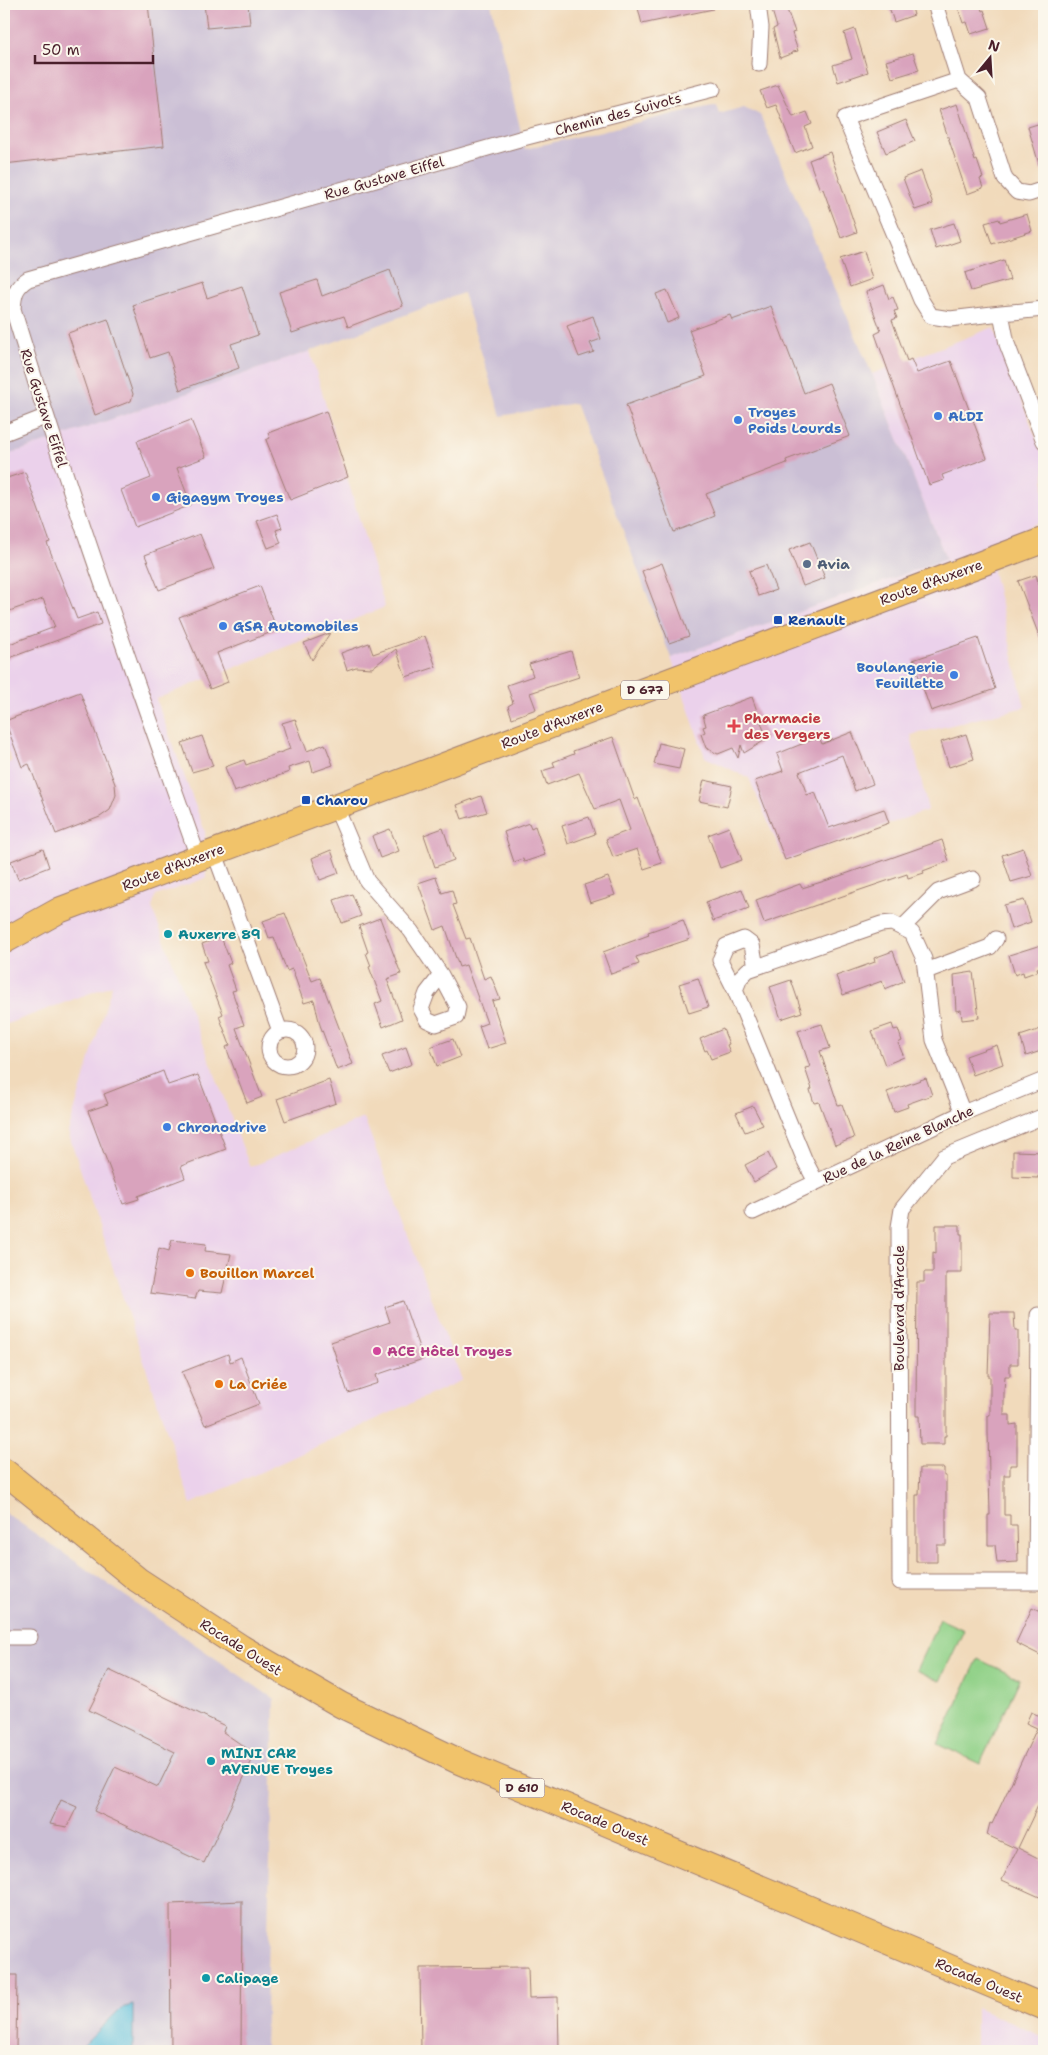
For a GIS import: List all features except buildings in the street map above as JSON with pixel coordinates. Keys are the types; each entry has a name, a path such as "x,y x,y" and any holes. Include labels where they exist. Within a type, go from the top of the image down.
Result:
{"main road":[{"name":"Route d'Auxerre","path":"4,941 60,910 1044,540"},
{"name":"Route d'Auxerre","path":"4,925 23,918 60,910"},
{"name":"Rocade Ouest","path":"4,1460 39,1499"},
{"name":"Rocade Ouest","path":"4,1471 138,1580 242,1648 341,1705 458,1761 1044,2007"}],"street":[{"path":"758,4 761,27 759,64"},
{"path":"935,4 959,80 979,98 1005,179 1017,192 1029,194 1044,189"},
{"path":"959,80 845,118 921,300 931,316 950,319 1044,309"},
{"name":"Chemin des Suivots","path":"523,138 713,89"},
{"name":"Rue Gustave Eiffel","path":"280,1031 150,723 46,417 13,310 14,294 20,284 28,279 523,138"},
{"path":"1001,313 1007,344 1044,441"},
{"path":"4,433 46,417"},
{"path":"336,806 367,881 411,931 441,975"},
{"path":"903,927 938,892 973,879"},
{"path":"735,990 740,978 748,970 881,924 892,923 903,927 912,933 924,959 934,1040 963,1113"},
{"path":"756,967 752,945 744,939 726,946 720,960 735,990 805,1161 816,1182"},
{"path":"926,971 990,948 996,939"},
{"name":"Rue de la Reine Blanche","path":"753,1212 963,1113 1044,1080"},
{"name":"Boulevard d'Arcole","path":"1040,1582 900,1582 898,1227 902,1209 944,1157 1044,1116"},
{"path":"1038,1315 1040,1582"},
{"path":"4,1637 30,1637"}],"shaded area":[{"path":"4,4 491,4 525,149 716,104 719,114 744,107 760,115 872,374 946,559 671,658 575,403 501,416 463,293 310,351 4,456"},
{"path":"994,327 1044,459 1044,520 987,546 1025,707 911,735 928,810 785,861 749,778 705,757 671,658 946,559 872,374"},
{"path":"310,351 385,607 156,699 205,832 206,878 155,896 152,908 250,1167 364,1118 462,1380 191,1504 68,1132 112,985 4,1025 4,765 12,761 4,742 4,456"},
{"path":"4,1512 274,1699 265,2051 4,2051"},
{"path":"976,2008 1044,2037 1044,2051 976,2051"}],"green space":[{"path":"940,1619 964,1630 940,1681 916,1670"},
{"path":"978,1659 1020,1679 980,1764 938,1744"}],"water":[{"path":"133,2005 133,2051 78,2051 121,2008"}],"place":[{"name":"ALDI","path":"938,416"},
{"name":"Troyes Poids Lourds","path":"738,420"},
{"name":"Gigagym Troyes","path":"156,497"},
{"name":"Avia","path":"807,564"},
{"name":"Renault","path":"778,620"},
{"name":"GSA Automobiles","path":"223,626"},
{"name":"Boulangerie Feuillette","path":"954,675"},
{"name":"Pharmacie des Vergers","path":"734,726"},
{"name":"Charou","path":"306,800"},
{"name":"Auxerre 89","path":"168,934"},
{"name":"Chronodrive","path":"167,1127"},
{"name":"Bouillon Marcel","path":"190,1273"},
{"name":"ACE Hôtel Troyes","path":"377,1351"},
{"name":"La Criée","path":"219,1384"},
{"name":"MINI CAR AVENUE Troyes","path":"211,1761"},
{"name":"Calipage","path":"206,1978"}]}
